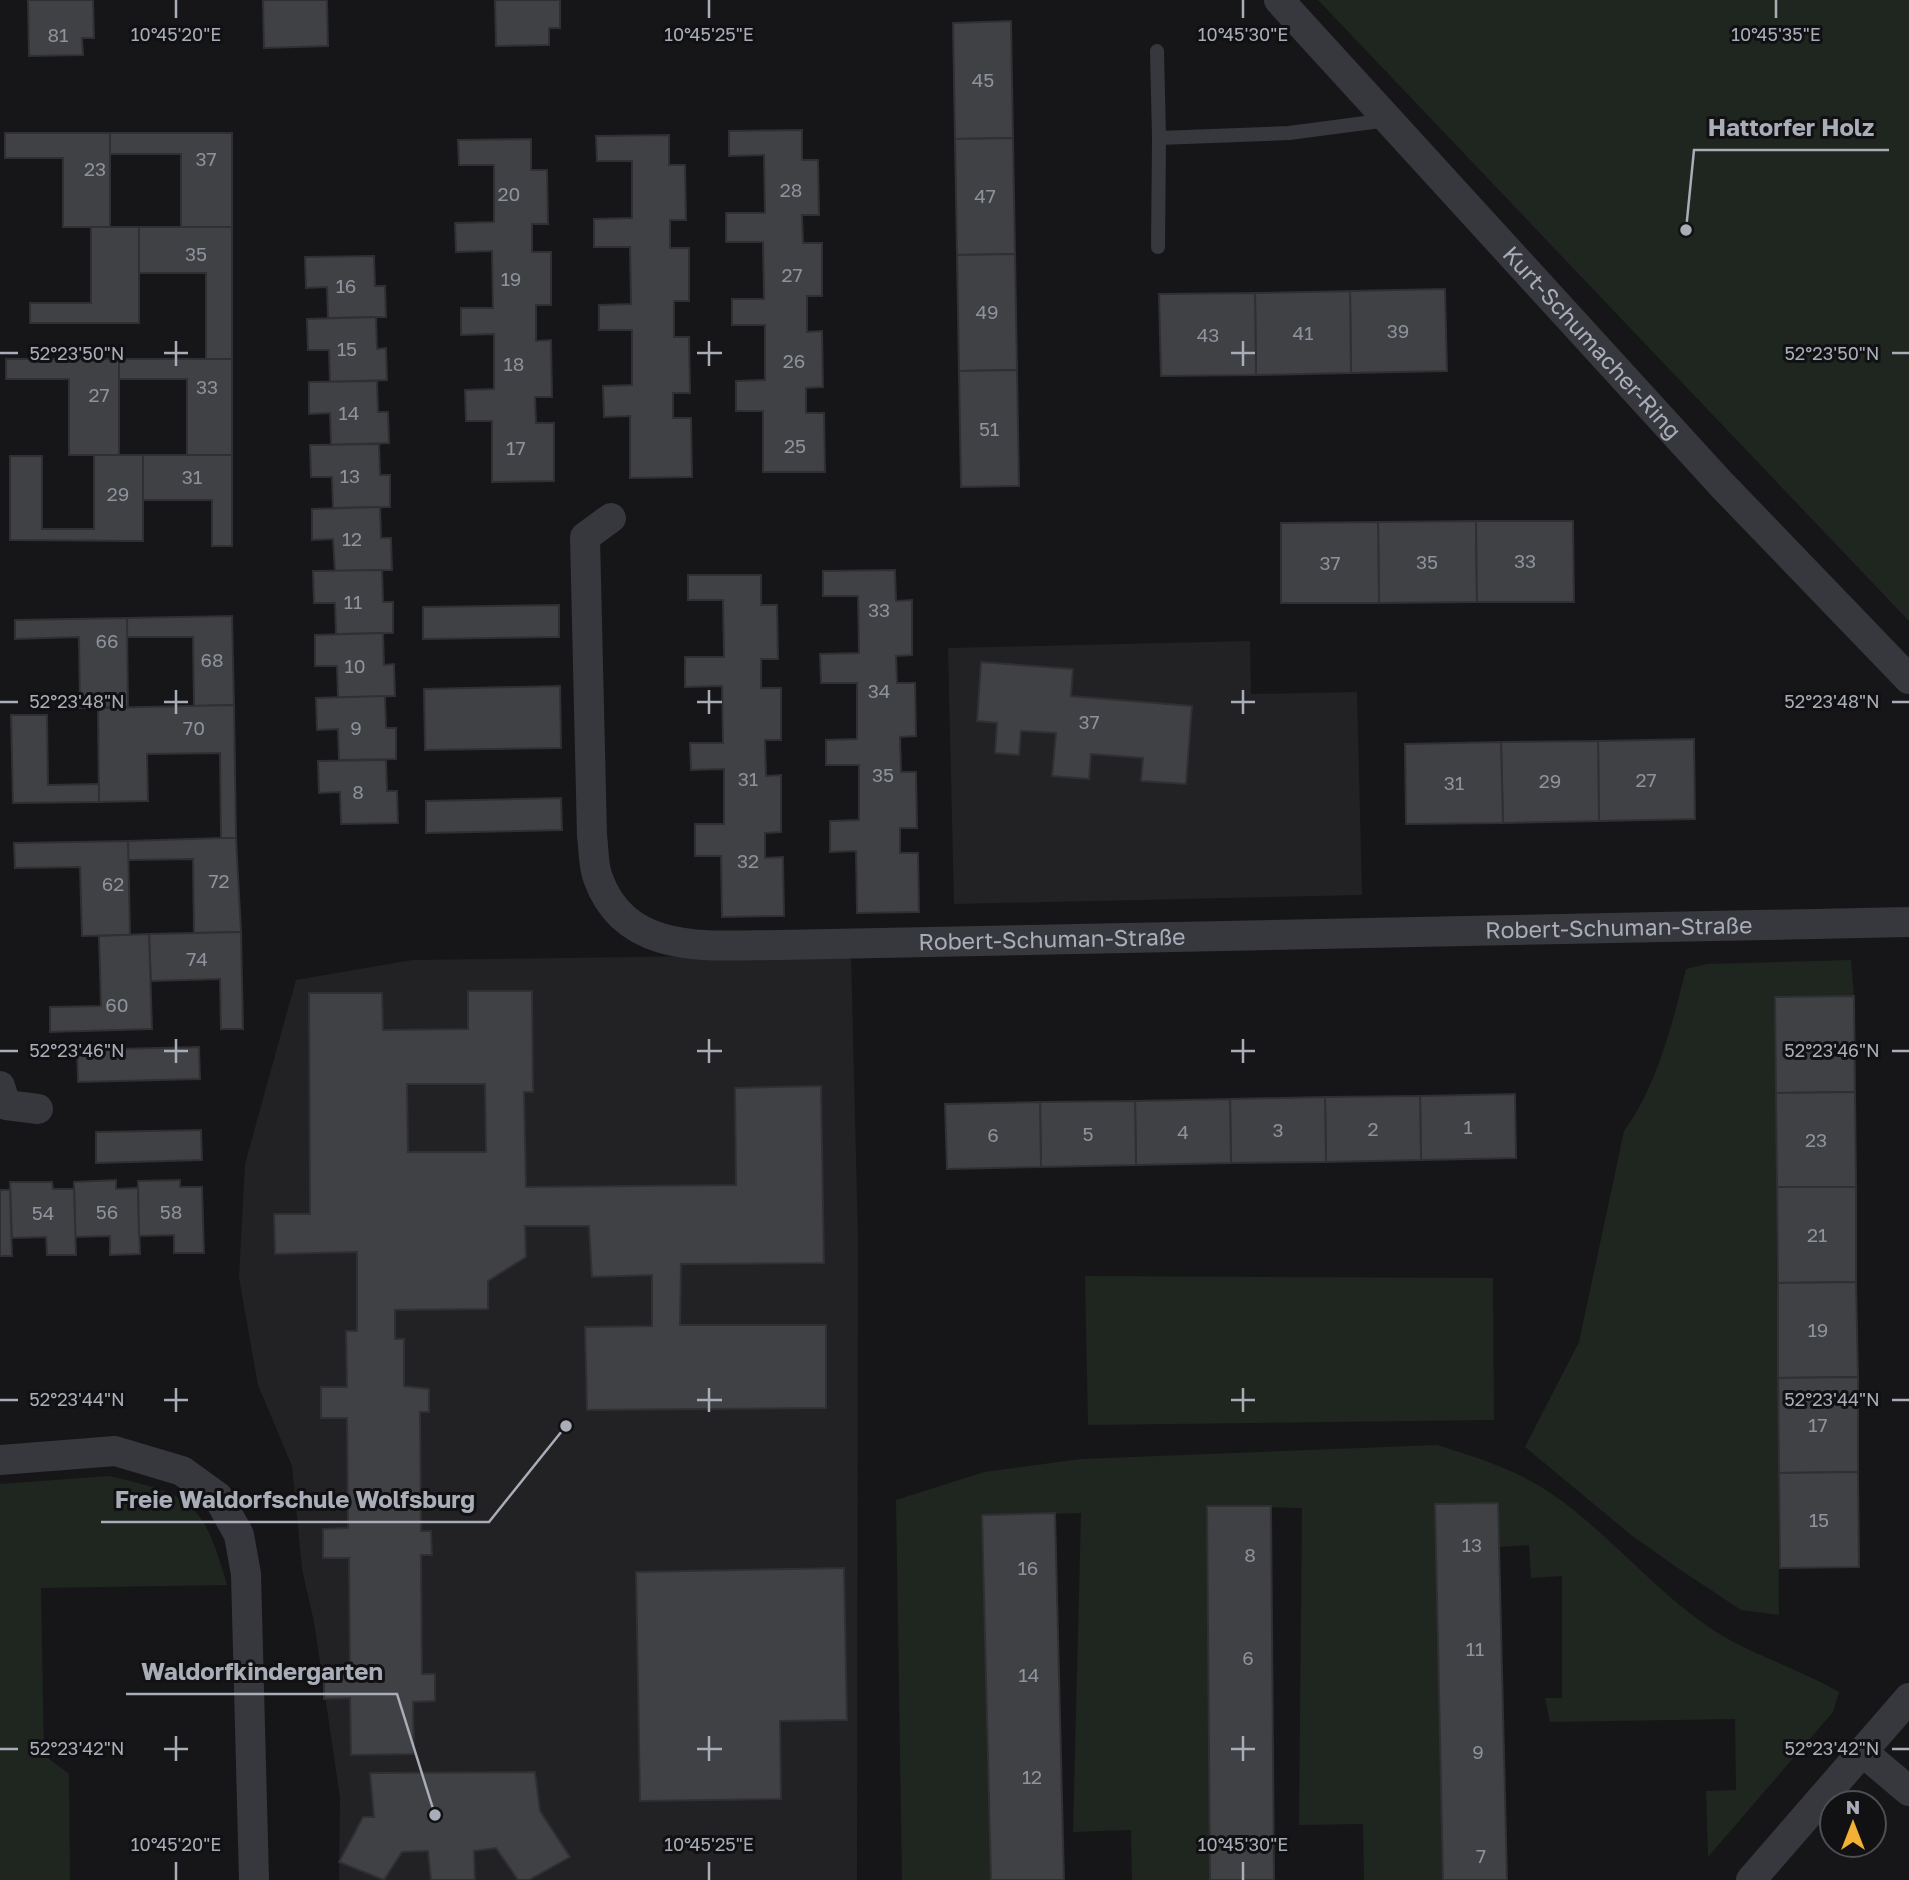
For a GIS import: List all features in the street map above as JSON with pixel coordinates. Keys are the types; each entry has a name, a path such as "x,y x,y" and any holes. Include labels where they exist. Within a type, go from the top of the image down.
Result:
{"street":[{"name":"Kurt-Schumacher-Ring","path":"1279,0 1731,495 1909,679"},
{"name":"Robert-Schuman-Straße","path":"611,518 585,537 592,836 597,877 617,914 648,934 686,946 1115,940 1909,922"},
{"path":"0,1086 6,1105 38,1109"},
{"path":"0,1460 115,1451 182,1471 218,1497 239,1535 246,1574 254,1880"},
{"path":"1751,1880 1909,1698"},
{"path":"1864,1753 1909,1791"}],"lane":[{"path":"1157,51 1158,247"},
{"path":"1159,138 1289,133 1389,120"}],"shaded area":[{"path":"1318,0 1909,0 1909,621 1888,599"},
{"path":"1250,641 1251,694 1357,692 1362,895 954,904 948,648"},
{"path":"851,954 858,1240 857,1880 339,1880 340,1797 314,1622 302,1569 292,1466 258,1385 239,1278 245,1164 296,980 412,960"},
{"path":"1851,960 1854,996 1775,998 1779,1615 1741,1610 1631,1535 1525,1447 1579,1342 1624,1131 1655,1074 1686,969 1707,964"},
{"path":"1085,1276 1493,1278 1494,1420 1088,1425"},
{"path":"1437,1445 1498,1466 1541,1487 1577,1513 1704,1624 1728,1639 1839,1692 1833,1712 1708,1857 1706,1791 1736,1790 1735,1719 1550,1722 1545,1698 1562,1698 1562,1576 1531,1578 1529,1545 1499,1547 1498,1503 1435,1504 1443,1880 1364,1880 1363,1824 1299,1825 1302,1508 1208,1506 1210,1880 1132,1880 1131,1830 1073,1832 1081,1513 982,1516 991,1880 902,1880 896,1500 984,1472 1081,1459"},
{"path":"109,1476 160,1489 190,1506 210,1536 227,1585 41,1588 44,1755 69,1774 70,1880 0,1880 0,1484"}],"building":[{"path":"28,0 93,0 94,38 82,38 83,55 29,56"},
{"path":"263,0 327,0 328,46 264,48"},
{"path":"495,0 560,0 560,28 549,28 549,45 496,46"},
{"path":"1011,21 1013,138 955,139 953,23"},
{"path":"802,130 802,160 818,160 819,215 802,215 803,243 822,243 822,296 807,296 807,332 822,331 823,387 806,388 806,413 824,413 825,472 763,472 763,411 736,411 736,381 765,380 765,325 732,325 732,299 764,299 763,242 726,242 726,213 765,213 764,155 729,156 729,131"},
{"path":"5,133 110,133 110,227 63,227 63,158 5,158"},
{"path":"110,133 232,133 232,227 181,227 181,154 110,154"},
{"path":"669,135 669,165 685,165 686,220 670,220 670,248 689,248 689,301 674,301 674,337 689,337 690,393 673,393 673,418 691,418 692,477 630,478 630,416 604,417 603,386 632,385 632,330 599,330 599,305 631,304 630,247 594,247 594,219 632,218 632,161 597,161 596,136"},
{"path":"1013,138 1015,254 957,255 955,139"},
{"path":"531,139 531,170 547,170 548,224 532,224 532,252 551,252 551,305 536,305 536,341 551,340 552,397 535,397 536,423 554,423 554,481 492,482 492,421 466,421 465,390 494,389 494,334 461,335 461,308 493,308 492,251 456,252 455,223 494,222 494,165 459,165 458,140"},
{"path":"91,227 139,227 139,323 30,323 30,303 91,303"},
{"path":"139,227 232,227 232,359 206,359 206,273 139,273"},
{"path":"1015,254 1017,370 959,371 957,255"},
{"path":"374,256 375,286 385,286 386,317 328,318 327,287 306,288 305,257"},
{"path":"1445,289 1447,371 1351,373 1350,291"},
{"path":"1350,291 1351,373 1256,375 1255,293"},
{"path":"1255,293 1256,375 1161,376 1159,294"},
{"path":"376,317 377,349 386,348 387,380 330,382 329,350 308,350 307,319"},
{"path":"6,359 119,359 119,455 69,455 69,379 6,379"},
{"path":"119,359 232,359 232,455 187,455 187,379 119,379"},
{"path":"1017,370 1019,486 961,487 959,371"},
{"path":"377,381 378,412 388,412 389,443 331,445 330,413 309,414 309,382"},
{"path":"379,444 380,475 390,475 390,507 333,508 332,477 311,477 310,445"},
{"path":"94,455 143,455 143,541 10,540 10,456 42,456 42,529 94,529"},
{"path":"143,455 232,455 232,546 212,546 212,500 143,500"},
{"path":"380,507 381,538 391,538 392,570 335,571 333,539 312,540 312,509"},
{"path":"1476,521 1477,602 1379,603 1378,522"},
{"path":"1476,521 1573,521 1574,602 1477,602"},
{"path":"1378,522 1379,603 1281,603 1281,523"},
{"path":"382,570 383,602 393,602 393,633 336,634 335,603 314,603 313,571"},
{"path":"895,570 896,601 912,600 912,655 896,656 897,683 915,683 916,736 900,737 901,772 916,772 917,828 900,828 900,853 918,853 919,912 857,913 856,851 830,852 830,821 859,820 859,765 826,765 826,740 857,739 857,683 821,683 820,654 859,653 858,596 823,596 823,571"},
{"path":"688,575 761,575 761,605 777,605 778,659 761,659 761,688 781,688 781,740 765,740 766,776 781,775 781,832 765,833 765,858 783,857 784,916 722,917 721,856 695,856 695,824 724,824 724,769 691,770 690,743 723,743 722,686 685,687 685,657 724,657 723,600 688,600"},
{"path":"559,605 559,637 423,639 423,607"},
{"path":"232,616 234,705 194,706 193,637 127,637 127,618"},
{"path":"127,618 128,707 80,708 79,637 15,639 15,620"},
{"path":"383,633 384,665 394,664 395,696 338,698 337,666 315,666 315,635"},
{"path":"981,662 1073,669 1071,696 1192,706 1186,784 1141,781 1143,758 1091,754 1089,779 1052,776 1056,733 1021,731 1019,755 995,753 997,723 977,721"},
{"path":"560,686 561,748 425,750 424,689"},
{"path":"385,696 386,728 396,728 396,759 339,760 338,729 317,730 316,698"},
{"path":"234,705 236,838 221,838 220,753 147,754 148,801 99,802 98,708"},
{"path":"11,715 47,715 48,785 99,784 99,802 13,803"},
{"path":"1694,739 1695,819 1599,821 1598,741"},
{"path":"1598,741 1599,821 1503,823 1501,742"},
{"path":"1501,742 1503,823 1406,824 1405,744"},
{"path":"386,760 387,791 397,791 398,823 341,824 340,792 319,793 318,761"},
{"path":"561,798 562,830 426,833 426,801"},
{"path":"236,838 241,932 194,933 193,859 128,860 128,841"},
{"path":"128,841 130,935 82,936 80,867 15,868 14,843"},
{"path":"241,932 243,1029 221,1029 220,979 151,981 149,934"},
{"path":"149,934 152,1029 50,1032 50,1007 101,1006 99,936"},
{"path":"468,991 532,991 533,1092 524,1092 526,1187 736,1185 735,1088 821,1086 824,1263 681,1264 680,1325 826,1325 826,1408 587,1410 585,1327 652,1326 652,1275 592,1277 589,1226 525,1226 526,1257 488,1281 488,1309 395,1310 395,1339 404,1339 404,1386 429,1389 429,1412 420,1412 421,1531 431,1531 432,1555 421,1555 422,1674 435,1674 435,1701 413,1702 414,1754 351,1755 350,1698 324,1699 324,1675 350,1675 349,1558 323,1558 323,1529 348,1528 347,1418 321,1418 321,1387 347,1387 346,1331 357,1331 357,1252 275,1254 274,1214 310,1214 309,993 382,993 383,1030 468,1029","holes":["407,1084 485,1084 486,1152 408,1152"]},
{"path":"1854,996 1855,1092 1776,1093 1775,997"},
{"path":"199,1047 200,1079 78,1082 77,1050"},
{"path":"1855,1092 1856,1187 1777,1187 1776,1093"},
{"path":"1515,1094 1516,1158 1421,1160 1420,1096"},
{"path":"1420,1096 1421,1160 1326,1162 1325,1097"},
{"path":"1325,1097 1326,1162 1231,1163 1230,1099"},
{"path":"1230,1099 1231,1163 1136,1165 1135,1101"},
{"path":"1135,1101 1136,1165 1041,1167 1040,1102"},
{"path":"1040,1102 1041,1167 947,1169 945,1104"},
{"path":"201,1130 202,1160 96,1163 96,1132"},
{"path":"116,1180 116,1189 138,1188 140,1254 110,1255 110,1236 75,1237 74,1182"},
{"path":"180,1180 180,1187 202,1187 204,1253 174,1253 174,1235 139,1236 138,1181"},
{"path":"10,1182 52,1182 53,1189 74,1189 76,1255 47,1255 46,1237 12,1238"},
{"path":"1777,1187 1856,1187 1856,1282 1778,1283"},
{"path":"0,1190 10,1190 12,1256 0,1256"},
{"path":"1856,1282 1858,1377 1778,1378 1778,1283"},
{"path":"1858,1377 1858,1472 1779,1473 1778,1378"},
{"path":"1858,1472 1859,1567 1780,1568 1779,1473"},
{"path":"1498,1503 1507,1880 1443,1880 1435,1504"},
{"path":"1207,1506 1271,1506 1274,1880 1210,1880"},
{"path":"1055,1513 1064,1880 991,1880 982,1515"},
{"path":"844,1568 847,1720 780,1721 781,1799 640,1801 636,1572"},
{"path":"535,1772 540,1811 570,1857 529,1880 518,1880 496,1848 474,1851 475,1880 431,1880 428,1851 402,1852 384,1880 339,1862 363,1817 374,1817 370,1773"}],"place":[{"name":"Hattorfer Holz","path":"1686,230"},
{"name":"Freie Waldorfschule Wolfsburg","path":"566,1426"},
{"name":"Waldorfkindergarten","path":"435,1815"}]}
